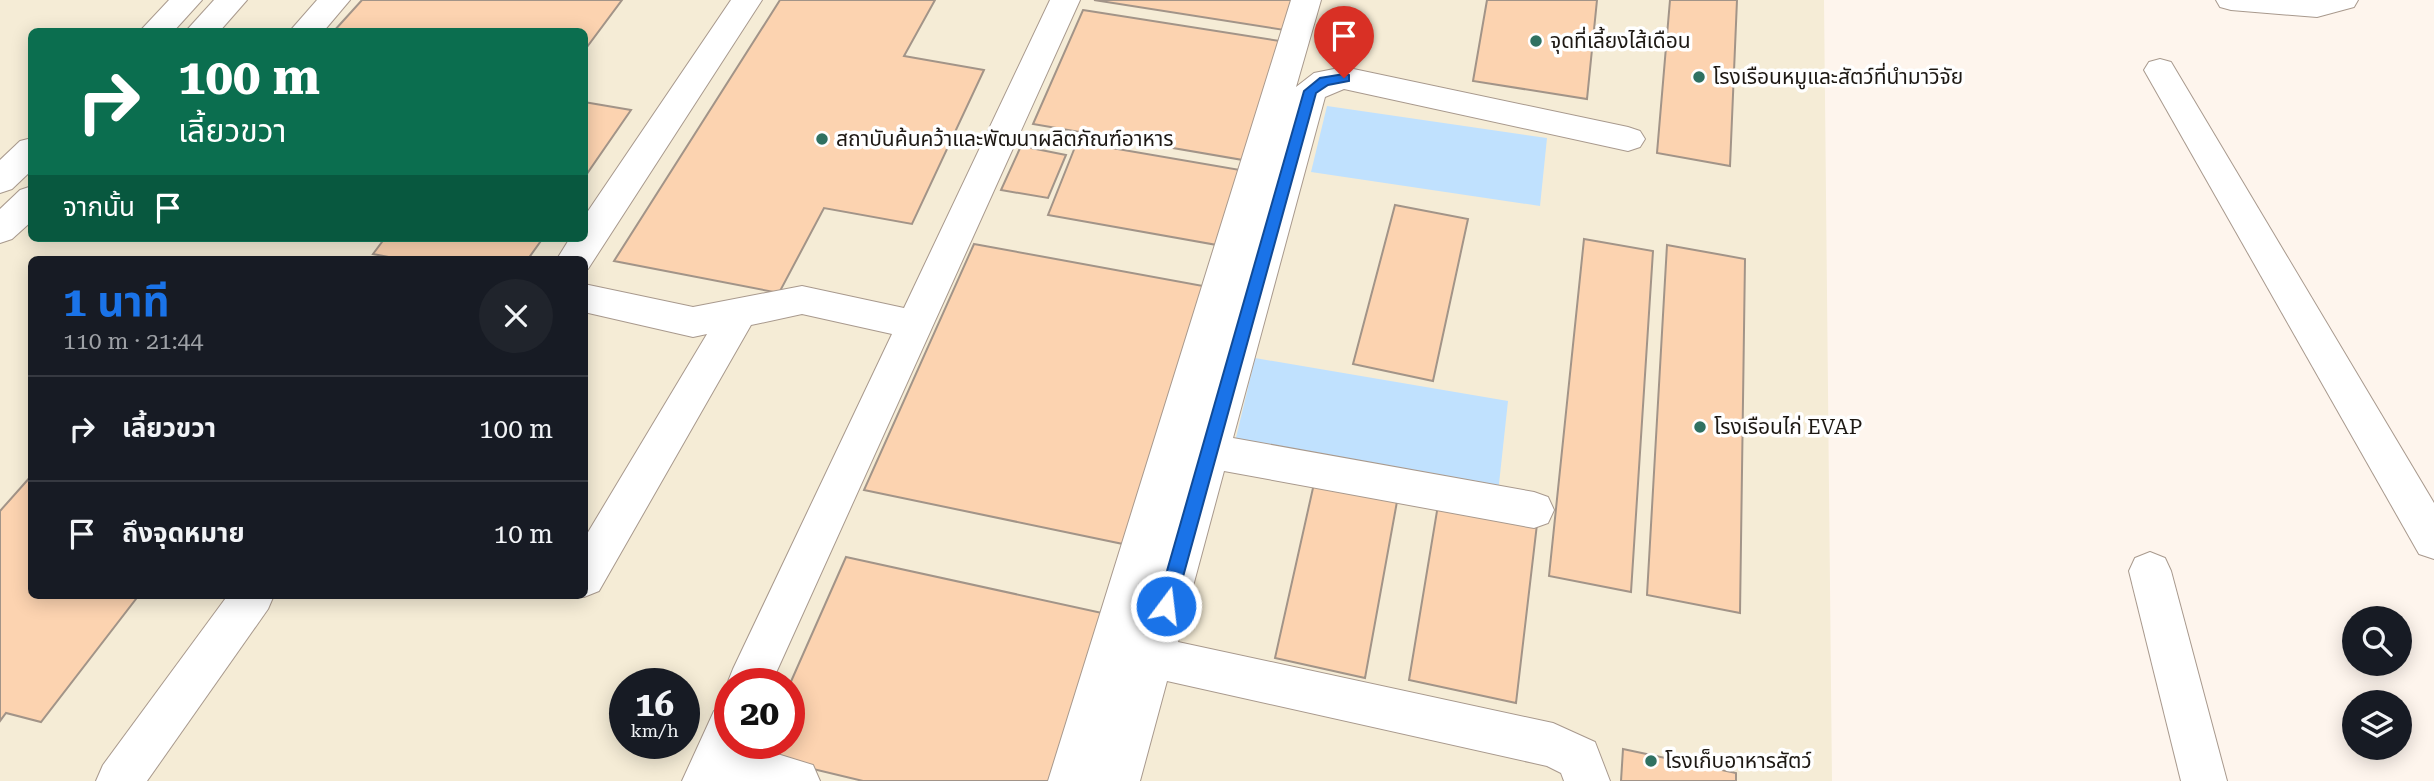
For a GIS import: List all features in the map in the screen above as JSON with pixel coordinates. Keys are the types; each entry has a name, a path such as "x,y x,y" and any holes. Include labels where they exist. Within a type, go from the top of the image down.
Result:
{"street":[{"path":"158,28 187,0"},
{"path":"204,28 232,0"},
{"path":"308,28 335,0"},
{"path":"588,239 747,0"},
{"path":"756,668 1065,0"},
{"path":"1071,781 1306,0"},
{"path":"2231,0 2317,6 2343,0"},
{"path":"2160,70 2434,541"},
{"path":"1117,781 1310,91 1325,81 1344,78 1628,139"},
{"path":"0,180 28,154"},
{"path":"0,230 28,203"},
{"path":"588,299 693,322 802,300 916,324"},
{"path":"588,571 738,314"},
{"path":"1209,451 1534,510"},
{"path":"2150,572 2204,781"},
{"path":"119,781 250,599"},
{"path":"1152,657 1553,745 1579,758 1587,781"},
{"path":"728,759 797,781"}],"shaded area":[{"path":"0,0 1824,0 1832,781 0,781"}],"water":[{"path":"1327,106 1547,138 1540,206 1311,172"},
{"path":"1255,358 1508,401 1498,493 1234,446"}],"building":[{"path":"362,0 622,0 588,46 588,28 337,28"},
{"name":"สถาบันค้นคว้าและพัฒนาผลิตภัณฑ์อาหาร","path":"780,0 935,0 904,56 984,70 912,224 824,208 779,293 614,261"},
{"path":"1094,0 1293,0 1284,30"},
{"name":"จุดที่เลี้ยงไส้เดือน","path":"1487,0 1597,0 1587,99 1473,81"},
{"name":"โรงเรือนหมูและสัตว์ที่นำมาวิจัย","path":"1670,0 1737,0 1730,166 1657,153"},
{"path":"1083,10 1280,41 1243,160 1033,124"},
{"path":"588,103 631,110 588,172"},
{"path":"1077,142 1240,170 1217,245 1048,215"},
{"path":"1021,146 1066,155 1048,198 1001,190"},
{"path":"1395,205 1468,219 1433,381 1353,364"},
{"path":"1584,239 1653,251 1631,592 1549,576"},
{"path":"382,242 540,242 530,256 373,254"},
{"path":"974,244 1203,286 1123,544 864,490"},
{"name":"โรงเรือนไก่ EVAP","path":"1667,245 1745,259 1740,613 1647,595"},
{"path":"1315,479 1398,496 1365,678 1275,658"},
{"path":"28,480 28,599 136,599 41,722 6,713 0,721 0,511"},
{"path":"1438,505 1537,524 1516,703 1409,680"},
{"path":"846,557 1102,613 1050,781 863,781 771,759 805,759 805,668 797,668"},
{"name":"โรงเก็บอาหารสัตว์","path":"1623,749 1736,773 1736,781 1621,781"}],"place":[{"name":"จุดที่เลี้ยงไส้เดือน","path":"1536,41"},
{"name":"โรงเรือนหมูและสัตว์ที่นำมาวิจัย","path":"1699,77"},
{"name":"สถาบันค้นคว้าและพัฒนาผลิตภัณฑ์อาหาร","path":"822,139"},
{"name":"โรงเรือนไก่ EVAP","path":"1700,427"},
{"name":"โรงเก็บอาหารสัตว์","path":"1651,761"}],"route":[{"path":"1166,606 1310,91 1325,81 1344,78"}]}
